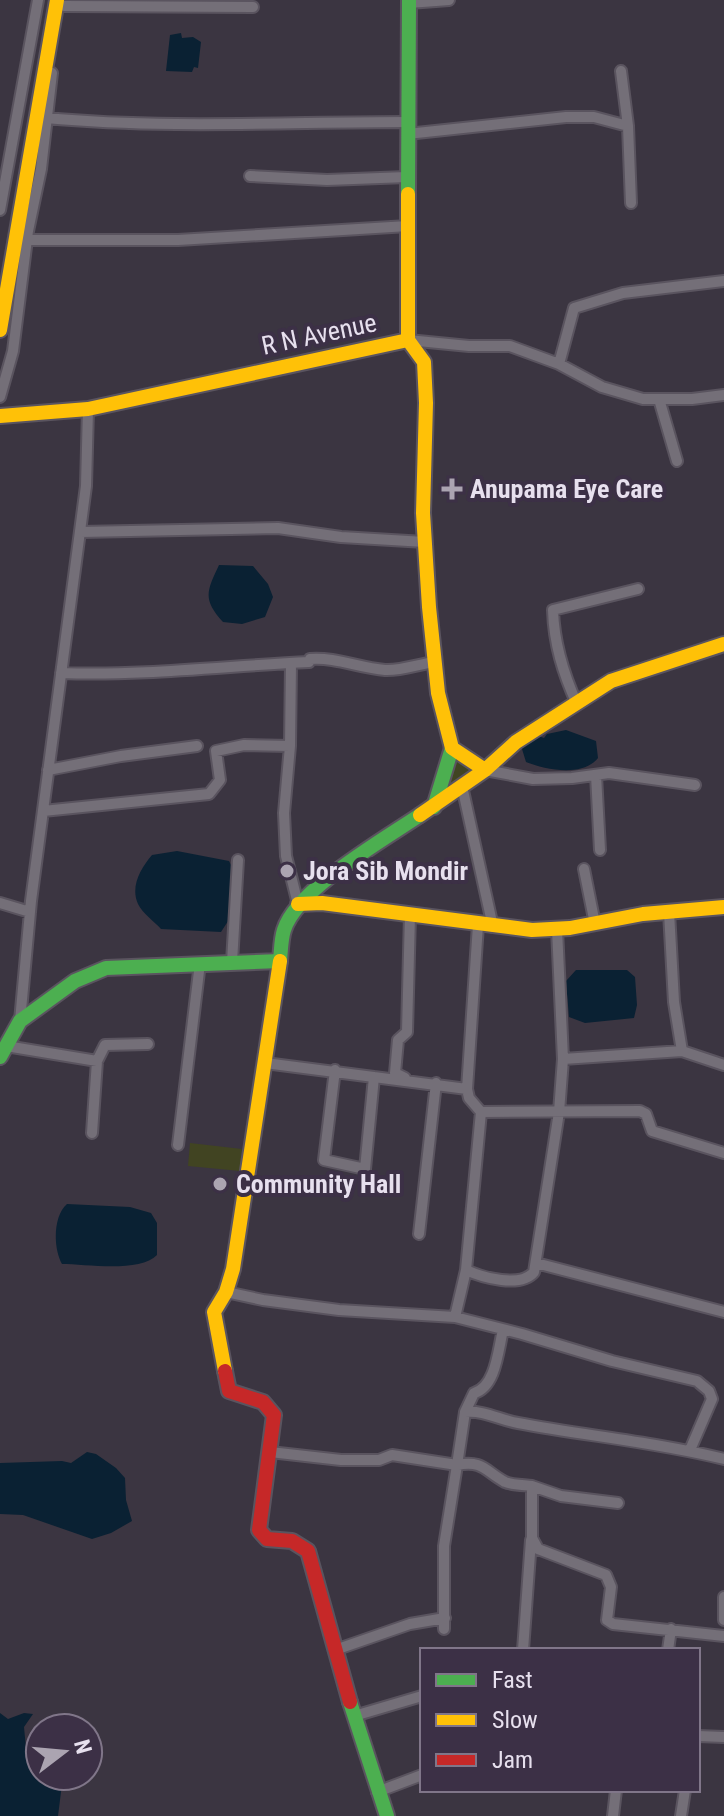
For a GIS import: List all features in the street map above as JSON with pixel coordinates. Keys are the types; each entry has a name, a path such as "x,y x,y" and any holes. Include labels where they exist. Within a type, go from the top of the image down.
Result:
{"street":[{"path":"0,210 38,0"},
{"path":"409,2 449,0"},
{"path":"62,2 253,7"},
{"path":"0,397 13,351 27,240 41,169 62,2"},
{"path":"0,330 62,2"},
{"name":"R N Avenue","path":"0,416 88,409 408,340 409,2"},
{"path":"621,71 628,126 631,203"},
{"path":"46,118 118,125 214,123 407,128 594,117 628,126"},
{"path":"250,176 327,180 407,177"},
{"path":"27,240 178,240 408,226"},
{"path":"559,364 574,308 623,293 724,281"},
{"path":"408,340 469,346 510,346 559,364 602,387 643,399 724,395"},
{"path":"408,340 424,362 425,542 435,662 446,733 452,748 485,770 533,779 609,773 695,785"},
{"path":"659,399 677,461"},
{"path":"88,409 86,486 30,912 20,1021 3,1052 97,1061"},
{"path":"80,532 278,528 341,537 425,542"},
{"path":"577,704 560,667 553,610 638,589"},
{"path":"387,1816 354,1716 308,1551 292,1541 267,1539 259,1530 274,1415 271,1407 264,1402 233,1394 228,1386 214,1312 226,1292 241,1228 284,930 298,904 336,873 485,770 516,742 611,681 724,644"},
{"path":"61,673 106,675 291,663 330,657 351,665 388,670 435,662"},
{"path":"291,663 290,746 284,813 286,856 298,904"},
{"path":"43,811 209,794 220,780 216,751 244,745 290,746"},
{"path":"48,770 197,746"},
{"path":"434,807 452,748"},
{"path":"596,775 600,850"},
{"path":"455,1317 466,1270 481,1112 469,1098 467,1089 486,926 462,786"},
{"path":"232,962 238,860"},
{"path":"584,869 595,924"},
{"path":"0,903 30,912"},
{"path":"298,904 322,903 486,926 557,929 643,914 724,907"},
{"path":"669,912 674,1002 682,1051"},
{"path":"407,1079 395,1073 398,1040 407,1032 410,914"},
{"path":"466,1270 512,1280 524,1280 534,1272 559,1112 563,1059 557,929"},
{"path":"20,1021 75,981 106,968 280,961"},
{"path":"178,1145 200,963"},
{"path":"92,1133 97,1061 105,1045 148,1044"},
{"path":"563,1059 682,1051 724,1065"},
{"path":"265,1063 467,1089"},
{"path":"335,1070 324,1160 365,1169 374,1077"},
{"path":"419,1234 436,1083"},
{"path":"481,1112 640,1111 646,1114 652,1131 724,1153"},
{"path":"536,1263 724,1312"},
{"path":"226,1292 339,1310 455,1317 697,1381 709,1391 712,1399 690,1450"},
{"path":"335,1650 410,1624 445,1624 444,1546 465,1412 474,1393 481,1391 490,1381 503,1330"},
{"path":"465,1412 476,1411 515,1423 690,1450 724,1459"},
{"path":"270,1452 341,1460 379,1460 392,1455 457,1465 471,1462 488,1468 506,1482 532,1486 561,1496 618,1503"},
{"path":"523,1648 532,1538 532,1486"},
{"path":"532,1538 538,1549 606,1575 611,1587 607,1620 613,1624 724,1636"},
{"path":"724,1597 724,1620"},
{"path":"668,1648 671,1629"},
{"path":"354,1716 420,1697"},
{"path":"700,1736 724,1737"},
{"path":"377,1792 420,1776"},
{"path":"613,1816 616,1792"},
{"path":"681,1816 685,1792"}],"green space":[{"path":"453,754 481,771 440,799"},
{"path":"190,1143 242,1149 240,1171 188,1166"}],"water":[{"path":"181,33 182,38 193,37 201,42 198,68 194,67 192,72 166,71 170,35"},
{"path":"219,565 253,566 268,584 273,597 265,617 242,624 223,622 209,601"},
{"path":"566,730 596,741 598,758 574,770 526,762 522,749 524,742 533,734 544,738 547,734"},
{"path":"177,851 229,861 233,869 232,915 221,932 161,929 138,904 136,884 148,860 152,855"},
{"path":"576,970 627,970 635,977 637,1005 634,1018 585,1023 569,1017 566,981"},
{"path":"67,1204 130,1207 151,1213 157,1223 157,1255 149,1261 126,1266 62,1264 56,1232 59,1216"},
{"path":"87,1452 96,1454 125,1478 126,1500 132,1521 92,1539 23,1515 0,1514 0,1463 71,1463"},
{"path":"0,1713 8,1719 24,1713 24,1792 61,1792 58,1816 0,1816"}],"traffic: fast":[{"path":"408,194 409,0"},
{"path":"434,807 452,748"},
{"path":"0,1057 20,1021 75,981 106,968 280,961 284,930 292,914 306,898 343,866 420,815"},
{"path":"350,1702 387,1816"}],"traffic: slow":[{"path":"0,330 57,0"},
{"path":"0,416 88,409 408,340 408,194"},
{"path":"408,340 424,362 423,513 438,693 452,748 485,770"},
{"path":"420,815 485,770 516,742 611,681 724,644"},
{"path":"298,904 322,903 532,930 570,928 643,914 724,907"},
{"path":"225,1371 214,1312 226,1292 233,1269 280,961"}],"traffic: jam":[{"path":"225,1371 229,1391 263,1402 274,1415 259,1530 267,1539 292,1541 308,1551 350,1702"}],"place":[{"name":"Anupama Eye Care","path":"452,489"},
{"name":"Jora Sib Mondir","path":"287,871"},
{"name":"Community Hall","path":"220,1184"}]}
